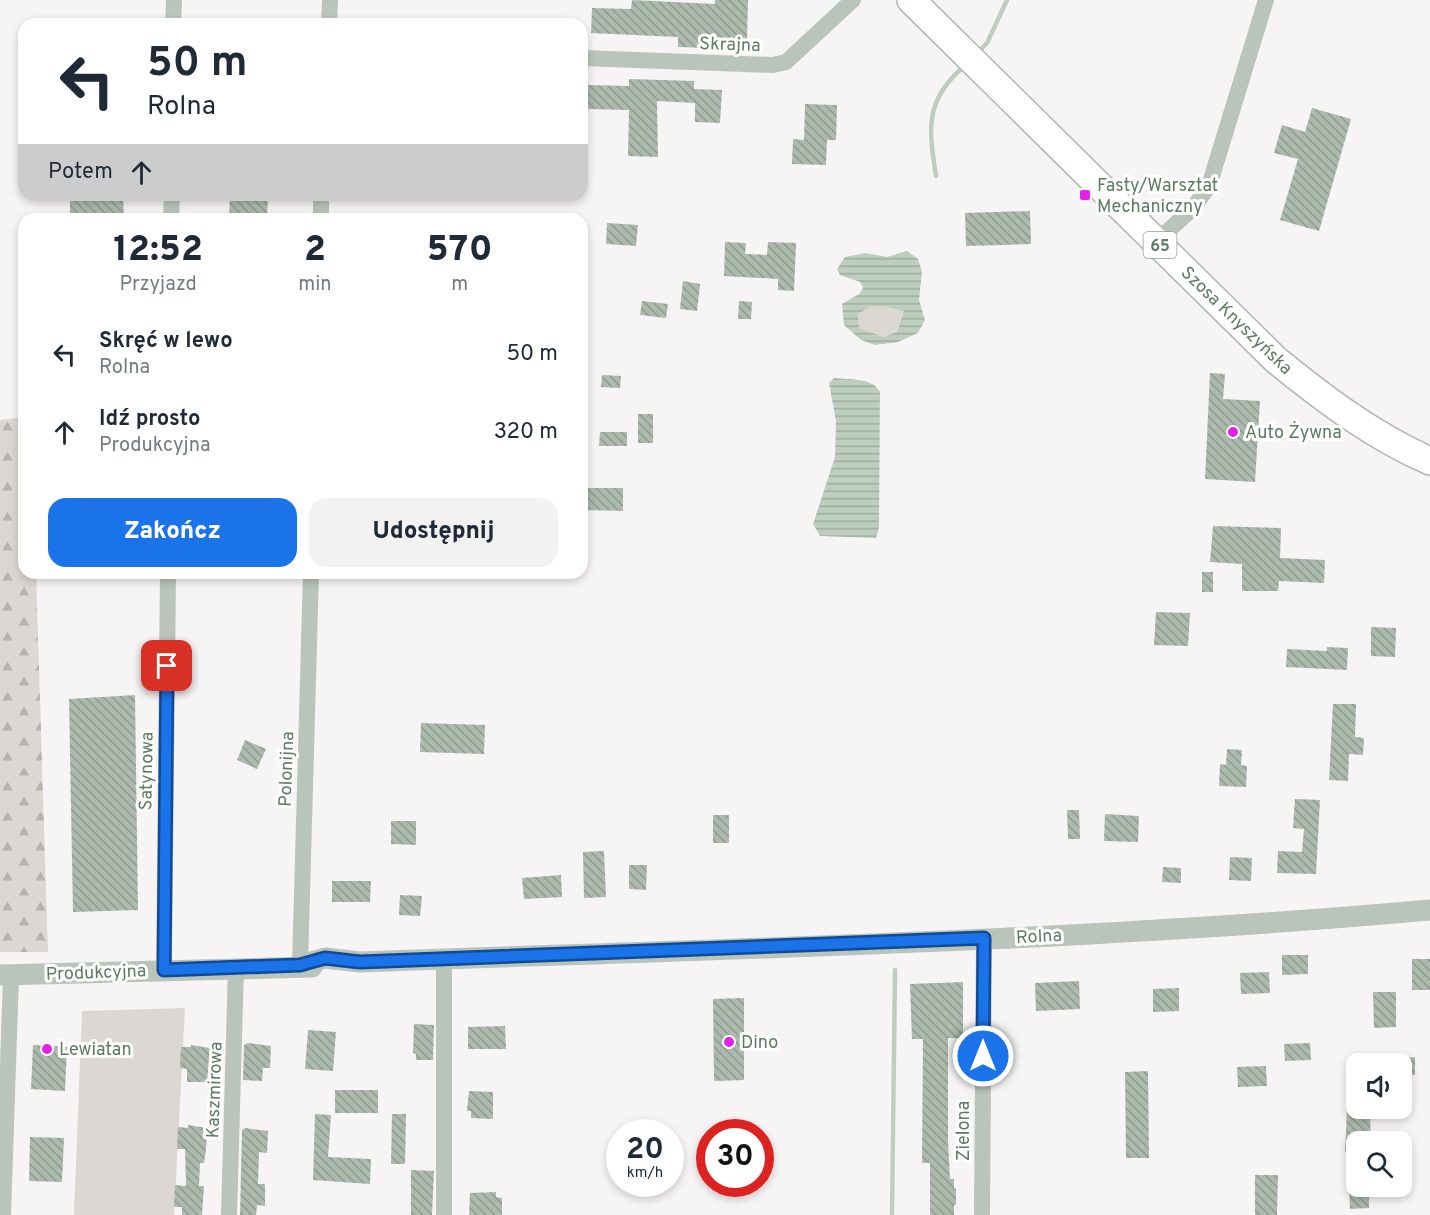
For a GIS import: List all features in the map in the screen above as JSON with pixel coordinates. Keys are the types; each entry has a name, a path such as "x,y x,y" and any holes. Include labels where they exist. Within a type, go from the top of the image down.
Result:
{"main road":[{"name":"Szosa Knyszyńska","path":"911,0 1276,360 1316,393 1366,427 1430,461"}],"street":[{"path":"173,18 174,0"},
{"path":"329,18 330,0"},
{"name":"Skrajna","path":"588,58 773,65 786,62 853,0"},
{"path":"1156,242 1193,208 1209,186 1266,0"},
{"name":"Satynowa","path":"164,970 168,579"},
{"name":"Polonijna","path":"300,965 311,579"},
{"name":"Rolna","path":"300,965 325,958 360,962 1192,928 1430,910"},
{"name":"Zielona","path":"982,1215 984,938"},
{"path":"444,959 444,1215"},
{"name":"Produkcyjna","path":"6,975 300,965"},
{"name":"Kaszmirowa","path":"229,1215 236,967"},
{"path":"3,1215 6,975"}],"green space":[{"path":"884,306 905,310 897,330 884,337 859,328 858,314 870,307"},
{"path":"18,418 18,579 36,579 48,952 0,952 0,420"},
{"path":"185,1008 174,1215 74,1215 82,1011"}],"shaded area":[{"path":"907,251 918,259 922,272 919,300 925,320 918,333 898,342 875,345 861,340 844,325 842,304 859,294 863,288 860,282 840,275 837,269 845,257 866,253 887,257","holes":["884,306 904,311 897,331 884,337 859,328 858,314 870,307"]},
{"path":"834,378 866,382 877,387 880,392 879,527 876,538 820,536 813,524 835,457 836,421 829,383"}],"building":[{"path":"632,0 715,4 715,0 748,0 747,40 704,39 704,48 678,47 678,37 591,33 592,8 631,9"},
{"path":"629,79 694,81 694,89 722,90 720,123 695,122 695,103 657,101 658,157 628,156 629,110 588,109 588,85 629,86"},
{"path":"805,104 837,105 836,140 827,140 826,165 792,164 793,139 804,140"},
{"path":"1312,108 1351,119 1319,231 1280,220 1298,159 1274,153 1282,125 1305,132"},
{"path":"70,201 123,201 124,213 70,213"},
{"path":"230,201 268,201 267,213 229,213"},
{"path":"1030,211 1031,244 966,246 965,213"},
{"path":"607,223 638,225 636,246 606,244"},
{"path":"725,242 746,243 745,254 767,255 768,242 796,243 794,291 778,290 778,279 724,276"},
{"path":"683,281 700,284 697,311 680,309"},
{"path":"642,301 668,304 666,318 640,315"},
{"path":"739,301 752,302 751,319 738,319"},
{"path":"1210,373 1225,374 1223,399 1260,401 1255,482 1205,479"},
{"path":"602,375 621,376 620,388 601,387"},
{"path":"638,414 653,414 653,443 638,443"},
{"path":"600,432 627,432 627,446 599,446"},
{"path":"588,488 623,488 623,511 588,510"},
{"path":"1213,526 1281,528 1280,558 1325,560 1324,583 1279,581 1278,591 1242,591 1242,564 1210,562"},
{"path":"1202,572 1213,572 1213,592 1202,592"},
{"path":"1156,612 1190,613 1188,646 1154,645"},
{"path":"1371,627 1396,628 1395,657 1371,656"},
{"path":"1327,647 1348,648 1347,670 1286,667 1287,649 1327,651"},
{"path":"135,695 138,910 73,912 69,699"},
{"path":"1333,704 1356,704 1355,737 1364,738 1363,755 1349,754 1348,781 1329,780"},
{"path":"421,723 485,725 484,754 420,752"},
{"path":"245,740 266,749 257,769 237,760"},
{"path":"1227,749 1242,750 1241,765 1247,766 1246,787 1219,786 1220,764 1226,765"},
{"path":"1295,799 1320,800 1316,874 1277,873 1278,851 1302,852 1304,829 1293,828"},
{"path":"1067,810 1079,810 1080,839 1068,839"},
{"path":"1105,814 1139,816 1138,842 1104,841"},
{"path":"713,815 729,815 729,843 713,843"},
{"path":"391,821 416,821 416,845 391,844"},
{"path":"604,851 606,897 584,898 583,852"},
{"path":"1230,857 1252,858 1251,881 1229,880"},
{"path":"629,865 647,865 646,890 629,889"},
{"path":"1163,867 1181,868 1181,883 1162,882"},
{"path":"561,875 562,897 524,899 522,878"},
{"path":"332,881 371,881 370,902 332,902"},
{"path":"400,895 422,896 420,916 399,915"},
{"path":"1282,955 1308,955 1308,974 1282,975"},
{"path":"1412,959 1430,959 1430,990 1412,990"},
{"path":"1269,972 1270,993 1241,994 1240,973"},
{"path":"1079,981 1080,1009 1036,1011 1035,983"},
{"path":"963,982 963,1038 948,1038 948,1140 950,1179 954,1179 956,1205 954,1205 954,1215 930,1215 930,1163 922,1163 923,1039 912,1039 910,984"},
{"path":"1179,988 1179,1011 1153,1012 1153,989"},
{"path":"1373,992 1396,992 1396,1027 1374,1028"},
{"name":"Dino","path":"744,998 744,1080 714,1081 713,999"},
{"path":"414,1024 434,1025 433,1060 416,1060 416,1054 413,1053"},
{"path":"505,1026 506,1049 468,1049 468,1027"},
{"path":"308,1030 336,1032 333,1071 305,1069"},
{"path":"248,1043 271,1046 270,1068 263,1068 262,1081 243,1080 244,1045"},
{"path":"1310,1043 1311,1060 1285,1061 1284,1044"},
{"path":"33,1045 67,1047 65,1091 31,1089"},
{"path":"191,1045 210,1048 207,1082 187,1082 187,1069 180,1068 181,1047 191,1047"},
{"path":"1412,1057 1415,1057 1415,1075 1412,1075"},
{"path":"1266,1066 1267,1086 1238,1087 1237,1067"},
{"path":"1148,1071 1149,1158 1126,1158 1125,1072"},
{"path":"335,1090 378,1090 378,1113 335,1113"},
{"path":"469,1091 493,1092 493,1119 471,1118 471,1111 467,1111"},
{"path":"315,1114 331,1115 328,1157 371,1159 370,1184 313,1180"},
{"path":"392,1114 406,1114 405,1164 391,1164"},
{"path":"1346,1119 1370,1119 1371,1131 1346,1131 1345,1152"},
{"path":"188,1125 207,1128 204,1163 200,1163 199,1186 204,1186 202,1215 182,1215 182,1207 174,1207 175,1185 186,1186 185,1149 177,1149 178,1127 188,1128"},
{"path":"245,1128 268,1131 267,1153 259,1152 258,1184 265,1184 265,1206 257,1205 256,1215 240,1215 242,1130"},
{"path":"30,1137 64,1138 62,1182 29,1181"},
{"path":"411,1170 434,1171 432,1215 411,1215"},
{"path":"1255,1175 1278,1175 1277,1215 1255,1215"},
{"path":"496,1192 496,1197 502,1198 502,1215 469,1215 470,1193"},
{"path":"1349,1197 1369,1197 1369,1208 1350,1209"}],"waterway":[{"path":"981,49 987,43 1007,0"},
{"path":"936,176 931,131 935,105 941,93 962,68"},
{"path":"892,1215 895,970"}],"place":[{"name":"Fasty/Warsztat Mechaniczny","path":"1085,195"},
{"name":"Auto Żywna","path":"1233,432"},
{"name":"Dino","path":"729,1042"},
{"name":"Lewiatan","path":"47,1049"}],"route":[{"path":"167,666 164,970 300,965 325,958 360,962 984,938 983,1056"}]}
